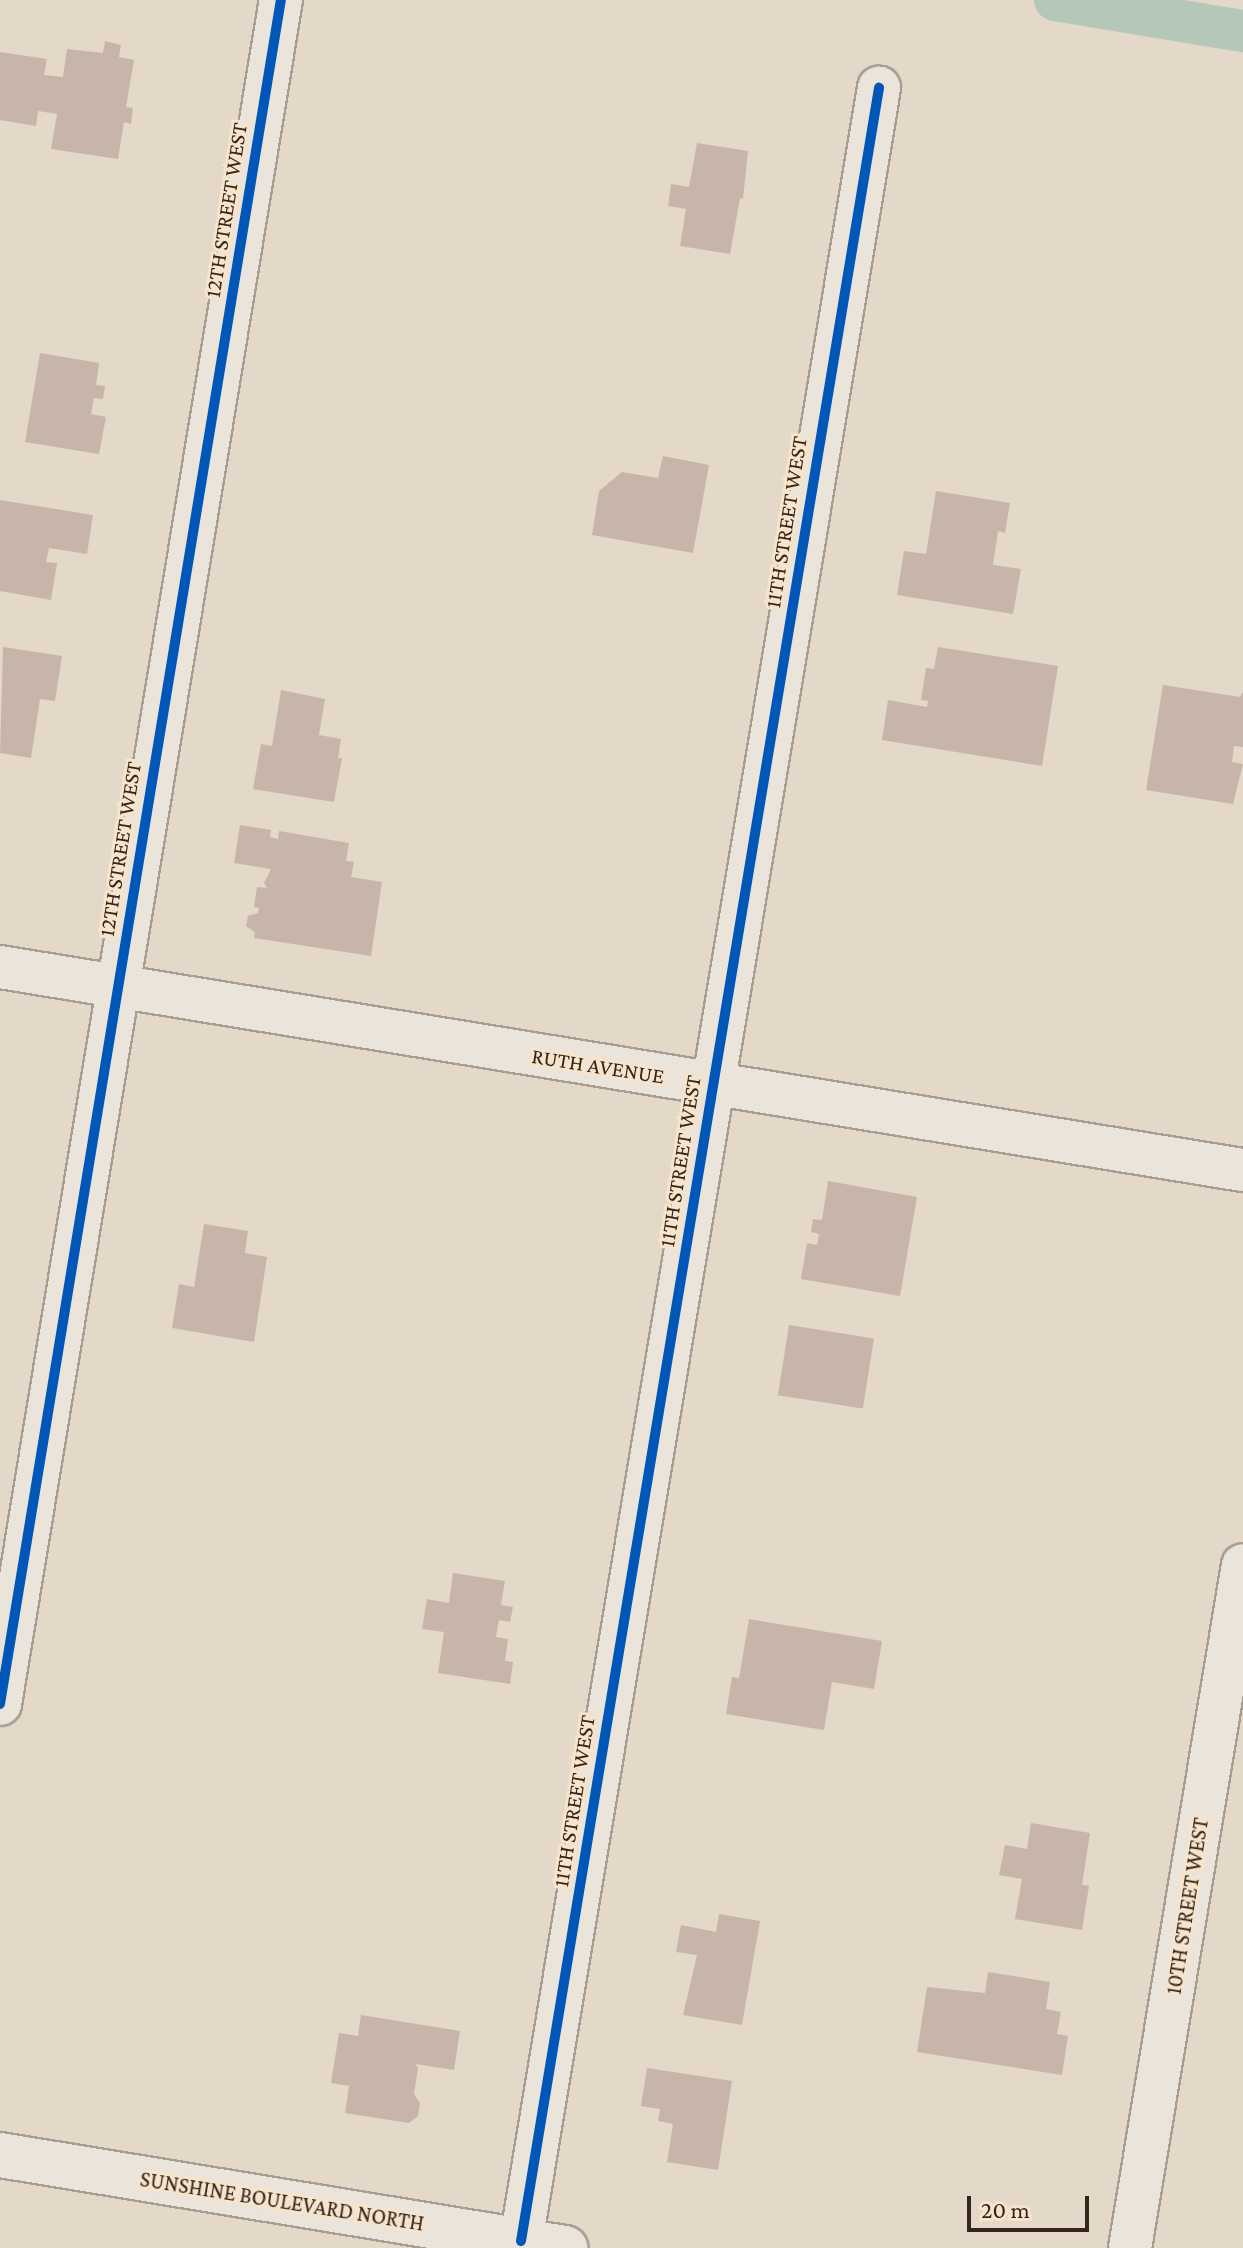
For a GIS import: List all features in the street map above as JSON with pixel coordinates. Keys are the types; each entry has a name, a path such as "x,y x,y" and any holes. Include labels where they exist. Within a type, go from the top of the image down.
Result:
{"street":[{"name":"12TH STREET WEST","path":"0,1704 281,0"},
{"name":"11TH STREET WEST","path":"521,2241 879,88"},
{"name":"RUTH AVENUE","path":"0,967 1243,1170"},
{"name":"10TH STREET WEST","path":"1130,2248 1243,1565"},
{"name":"SUNSHINE BOULEVARD NORTH","path":"0,2155 565,2248"}],"building":[{"path":"105,41 121,45 119,57 134,60 126,107 133,108 131,124 124,122 118,159 51,149 57,114 38,111 36,126 0,120 0,52 47,59 44,75 63,77 67,49 103,53"},
{"path":"697,143 748,151 743,199 740,198 730,254 680,246 686,209 668,206 671,184 689,187"},
{"path":"40,353 99,363 96,385 105,386 103,399 94,398 91,414 106,417 99,454 25,442"},
{"path":"663,456 709,465 693,553 592,535 599,491 622,472 658,478"},
{"path":"936,491 1010,503 1005,533 998,531 993,565 1021,569 1013,614 897,595 904,551 926,554"},
{"path":"0,500 93,515 87,554 49,548 46,562 57,563 51,600 0,591"},
{"path":"3,647 62,656 55,701 40,699 31,758 0,753"},
{"path":"938,647 1058,666 1042,766 882,740 888,700 927,707 928,701 921,700 926,668 934,669"},
{"path":"1163,685 1240,697 1243,692 1243,747 1234,746 1232,762 1243,764 1233,804 1146,790"},
{"path":"281,690 325,699 319,735 341,739 338,758 342,758 334,802 253,789 261,744 272,746"},
{"path":"240,825 271,830 270,837 278,839 279,831 349,843 346,861 354,862 351,877 382,882 371,956 254,938 255,932 246,926 248,916 258,913 259,908 254,907 257,887 267,888 264,883 271,869 234,863"},
{"path":"828,1181 917,1197 900,1296 801,1279 807,1243 817,1245 819,1234 811,1232 813,1219 822,1220"},
{"path":"204,1224 248,1231 245,1253 267,1257 254,1342 172,1328 179,1284 194,1287"},
{"path":"789,1325 874,1338 863,1409 778,1395"},
{"path":"453,1573 505,1581 501,1605 513,1607 510,1622 499,1620 496,1637 508,1639 505,1661 513,1662 510,1684 438,1673 444,1632 422,1629 427,1599 449,1603"},
{"path":"749,1619 882,1641 874,1689 832,1682 824,1730 726,1714 732,1677 739,1678"},
{"path":"1031,1823 1090,1833 1082,1885 1089,1886 1082,1930 1015,1919 1022,1879 999,1875 1005,1845 1027,1849"},
{"path":"719,1914 760,1921 742,2025 683,2015 697,1955 676,1952 681,1925 716,1932"},
{"path":"988,1972 1050,1982 1046,2009 1061,2012 1057,2034 1068,2036 1062,2075 917,2052 927,1987 985,1993"},
{"path":"361,2015 460,2031 454,2070 415,2064 418,2068 414,2094 420,2103 418,2116 409,2123 345,2113 349,2086 331,2083 339,2033 358,2036"},
{"path":"647,2068 732,2081 718,2170 667,2162 673,2124 658,2121 660,2109 641,2106"}],"waterway":[{"path":"1055,0 1243,31"}],"cycle path":[{"path":"0,1704 281,0"},
{"path":"521,2241 879,88"}]}
